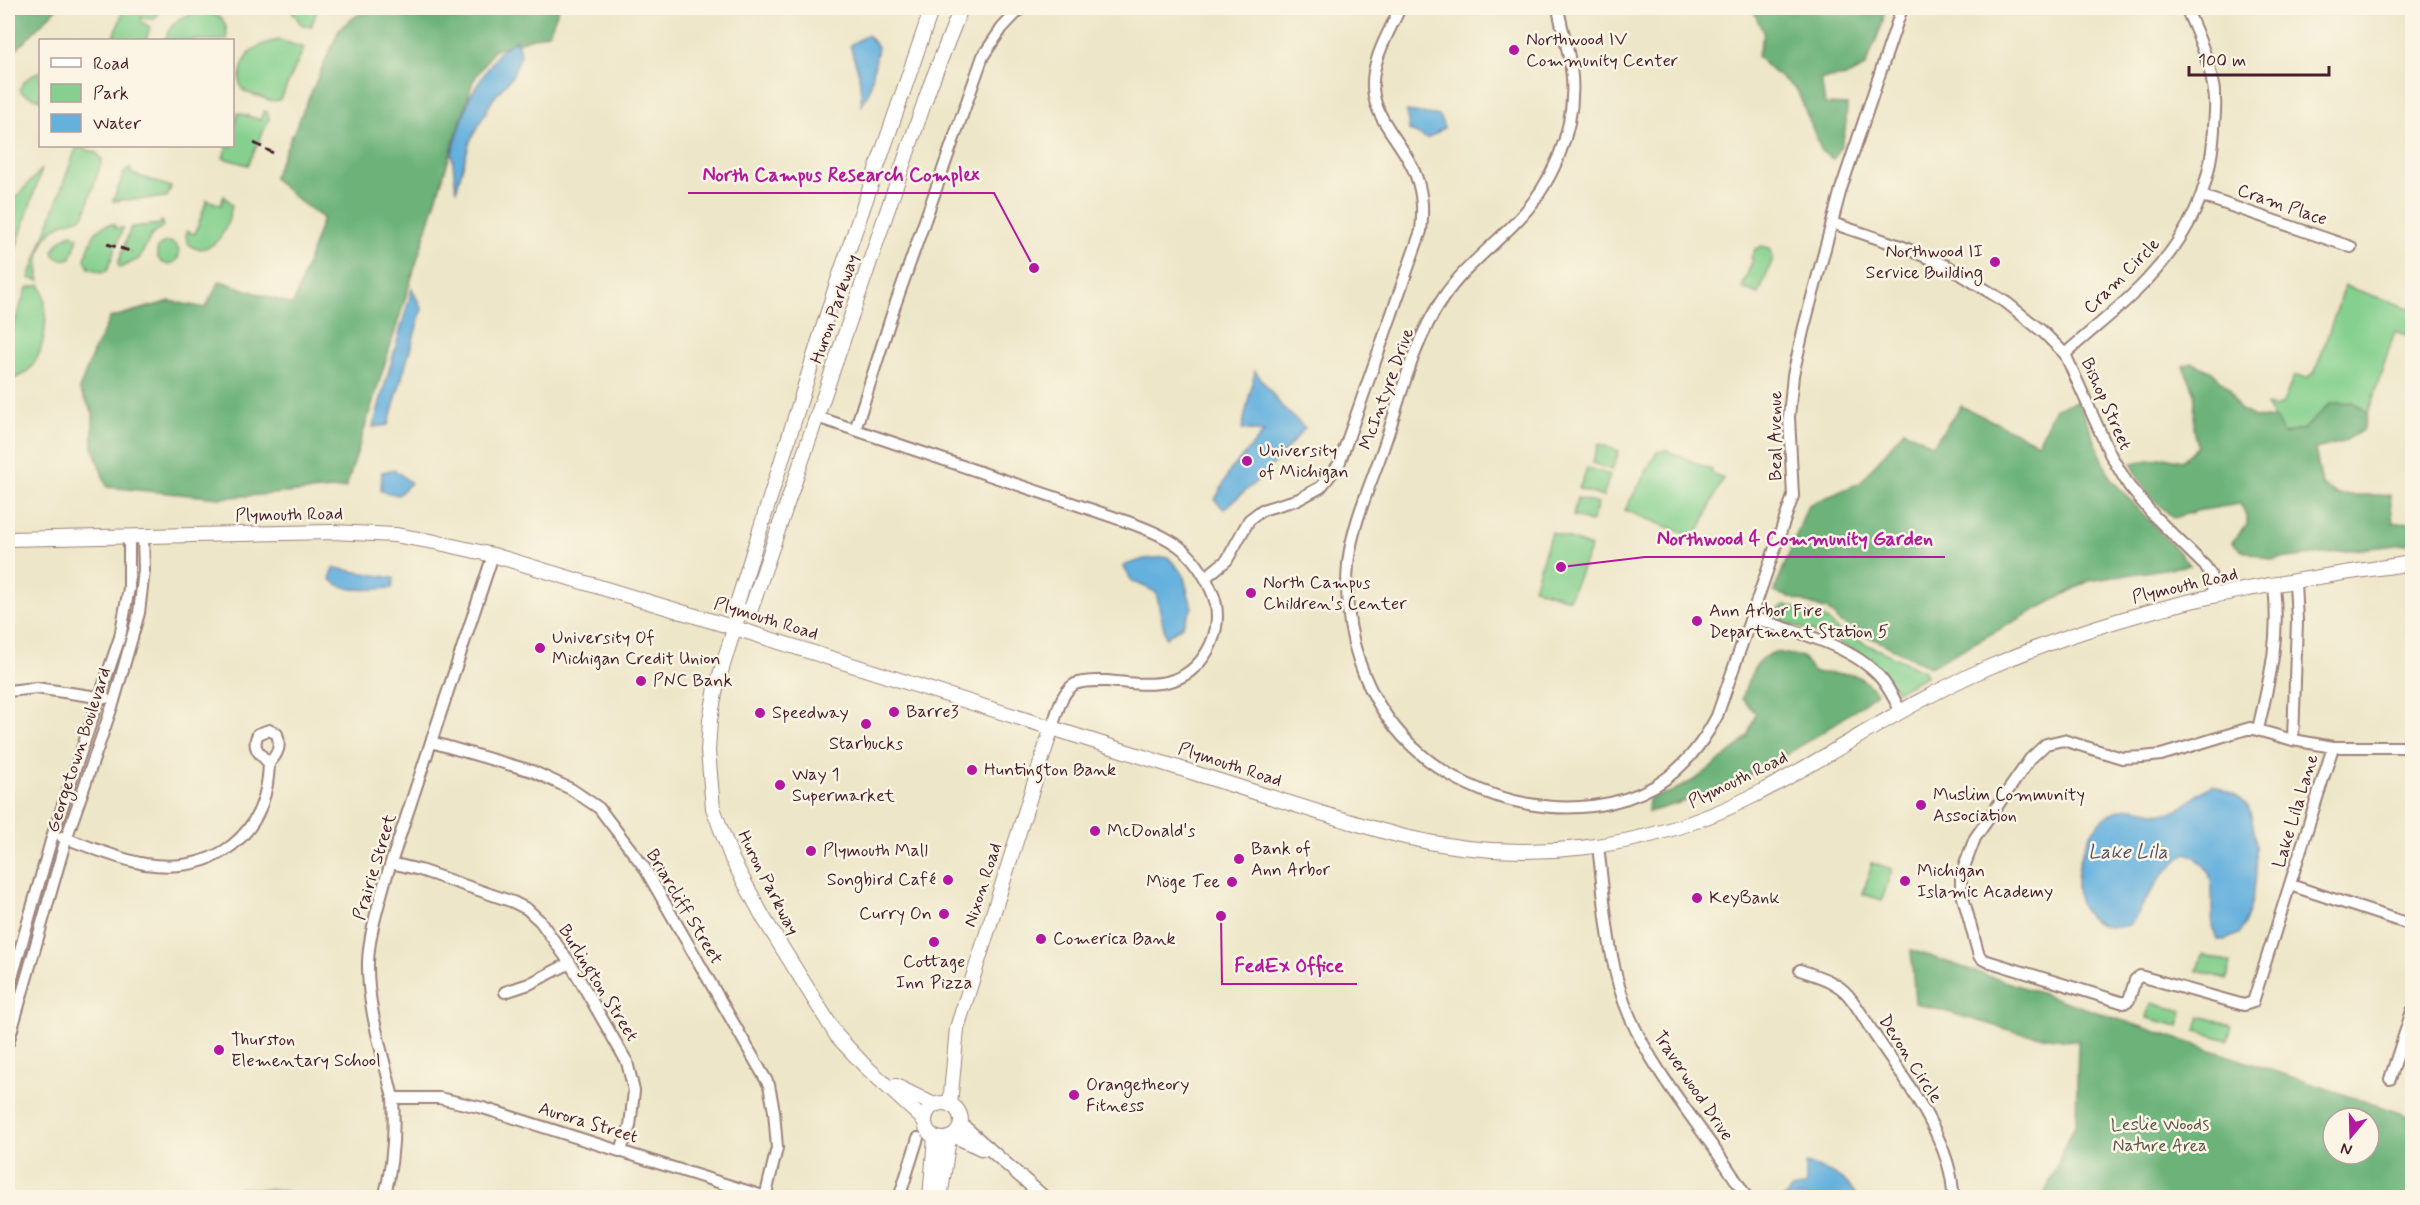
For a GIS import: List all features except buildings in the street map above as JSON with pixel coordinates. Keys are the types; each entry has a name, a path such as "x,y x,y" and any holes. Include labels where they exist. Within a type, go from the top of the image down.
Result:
{"main road":[{"name":"Huron Parkway","path":"924,1120 837,1036 763,917 732,859 713,808 708,751 710,720 718,683 737,622 736,607 800,398 874,172 932,8"},
{"name":"Huron Parkway","path":"737,622 751,609 946,40 961,8"},
{"path":"874,172 898,180"},
{"path":"800,398 805,409 817,417"},
{"name":"Plymouth Road","path":"8,539 332,532 374,534 435,542 493,555 737,622 1052,727 1405,837 1485,850 1550,851 1624,842 1705,819 1755,795 1901,712 1986,668 2111,623 2215,596 2412,563"},
{"name":"Nixon Road","path":"941,1104 957,1028 1052,727"},
{"name":"Huron Parkway","path":"871,1071 916,1098 941,1104"},
{"path":"930,1197 949,1134 959,1113 941,1104 929,1109 924,1120 927,1131 949,1134"},
{"path":"940,1197 949,1134"}],"street":[{"path":"855,430 894,308 983,56 1002,28 1021,8"},
{"name":"McIntyre Drive","path":"1558,8 1572,78 1568,124 1556,161 1540,194 1530,207 1460,276 1430,320 1415,354 1361,511 1350,552 1347,594 1353,643 1361,669 1388,717 1412,746 1464,783 1511,800 1534,804 1555,807 1604,803 1640,793 1654,786 1680,767 1702,743 1720,707 1752,617"},
{"name":"Beal Avenue","path":"1752,617 1793,496 1789,417 1793,375 1832,222 1902,8"},
{"name":"Cram Circle","path":"2065,354 2145,283 2160,266 2185,232 2202,196 2211,163 2216,99 2205,53 2186,8"},
{"path":"1206,577 1227,560 1249,520 1262,510 1299,499 1321,487 1339,464 1421,231 1423,202 1416,174 1380,117 1373,96 1374,73 1379,52 1396,9"},
{"name":"Cram Place","path":"2202,196 2351,247"},
{"name":"Bishop Street","path":"1832,222 1903,247 1948,267 2007,303 2065,354 2119,470 2148,508 2205,566 2210,574 2215,596"},
{"path":"817,417 1163,535 1195,559 1214,597 1217,619 1212,643 1200,665 1181,677 1162,683 1095,681 1077,683 1065,692 1052,727"},
{"name":"Georgetown Boulevard","path":"8,992 53,834 120,637 127,606 136,536"},
{"name":"Georgetown Boulevard","path":"8,1042 66,838 114,701 139,613 144,570 136,536"},
{"name":"Prairie Street","path":"384,1197 394,1137 393,1098 377,1034 368,962 374,923 391,862 493,555"},
{"path":"2293,740 2295,582"},
{"path":"2274,585 2276,635 2274,664 2258,729 2293,740 2333,747 2412,747"},
{"path":"1752,617 1845,651 1862,661 1879,676 1901,712"},
{"path":"2274,664 2295,664"},
{"path":"8,691 36,688 114,701"},
{"name":"Lake Lila Lane","path":"2258,729 2243,729 2161,755 2143,757 2122,758 2063,741 2046,744 2030,759 1975,838 1960,882 1979,956 1984,960 2124,1003 2129,1000 2137,977 2145,976 2244,1005 2250,1004 2253,1002 2333,747"},
{"name":"Briarcliff Street","path":"431,742 532,771 571,789 599,808 644,867 769,1085 777,1148 767,1197"},
{"path":"53,834 143,863 164,865 208,861 231,846 257,818 268,786 269,764"},
{"name":"Traverwood Drive","path":"1598,846 1616,973 1629,1016 1651,1058 1747,1197"},
{"name":"Burlington Street","path":"391,862 513,902 527,909 540,921 570,963 627,1062 634,1091 630,1126 621,1150"},
{"name":"Lake Lila Lane","path":"2290,885 2412,925"},
{"path":"505,993 529,984 570,963"},
{"path":"15,968 28,971"},
{"name":"Devon Circle","path":"1800,970 1828,980 1847,994 1892,1060 1931,1122 1945,1160 1953,1197"},
{"path":"2390,1079 2412,1011"},
{"name":"Aurora Street","path":"393,1098 439,1098 483,1108 767,1197"},
{"path":"949,1134 981,1149 987,1149 1045,1197"},
{"path":"899,1197 918,1138"}],"green space":[{"path":"8,8 57,8 17,49 8,52"},
{"path":"124,8 162,8 154,19 142,17 141,21 150,27 146,39 113,39"},
{"path":"290,8 318,8 311,27 301,24"},
{"path":"389,8 559,8 549,33 494,50 473,81 346,488 220,498 107,487 93,448 93,413 79,389 110,318 170,301 205,308 220,281 293,305 323,218 273,178 340,28 359,14 384,11"},
{"path":"1752,8 1885,8 1882,25 1865,67 1847,76 1821,79 1825,104 1847,105 1843,141 1833,159 1822,152 1797,90 1757,56 1764,34"},
{"path":"205,12 220,18 225,24 227,39 165,39 175,22 190,14"},
{"path":"279,40 304,48 279,100 270,100 243,90 240,76 249,54 261,45"},
{"path":"39,72 39,100 22,93 20,89 26,80"},
{"path":"264,111 268,113 269,119 248,165 223,158 227,147 234,147 234,127 238,113 261,120"},
{"path":"77,147 97,153 102,160 85,213 78,219 56,227 50,233 39,256 40,281 29,278"},
{"path":"129,168 130,173 171,187 167,197 113,201 124,173"},
{"path":"42,169 8,272 8,206"},
{"path":"224,196 232,205 223,232 218,240 208,247 197,249 193,247 189,244 186,231 195,234 207,200 221,205"},
{"path":"161,221 163,226 151,236 139,259 120,268 118,264 131,227 161,224"},
{"path":"114,224 115,228 123,228 107,271 101,272 89,268 85,259 94,235 101,227"},
{"path":"72,234 78,238 71,258 58,258 54,255 54,249 63,239"},
{"path":"164,242 172,242 179,249 179,257 172,264 164,264 157,257 157,249"},
{"path":"1762,246 1770,248 1773,258 1759,294 1742,288 1755,249"},
{"path":"41,285 46,312 43,342 31,367 21,375 8,380 8,340 27,288"},
{"path":"2345,286 2412,309 2412,328 2407,335 2395,331 2368,413 2352,402 2330,404 2304,429 2283,434 2266,405 2275,407 2283,403 2294,376 2308,377 2315,372"},
{"path":"2193,363 2212,372 2230,389 2239,409 2255,417 2276,419 2283,434 2304,429 2330,404 2353,402 2368,413 2363,430 2343,442 2315,449 2322,485 2338,495 2390,495 2393,523 2412,522 2412,543 2271,560 2240,549 2232,542 2247,525 2247,515 2240,504 2196,511 2174,518 2148,493 2132,463 2165,457 2182,461 2198,446 2194,428 2195,393 2183,366"},
{"path":"2078,401 2111,479 2190,565 2089,581 1930,667 1839,622 1828,610 1774,592 1808,505 1860,483 1904,430 1933,445 1961,406 2038,443 2055,408"},
{"path":"1599,444 1619,451 1612,470 1592,463"},
{"path":"1666,450 1712,470 1711,473 1723,478 1696,538 1625,510 1657,452"},
{"path":"1587,468 1610,475 1603,497 1579,489"},
{"path":"1577,498 1598,504 1591,522 1573,516"},
{"path":"1551,532 1591,547 1569,599 1534,588"},
{"path":"1785,605 1823,617 1840,632 1924,671 1926,676 1897,691 1878,669 1857,652 1769,616"},
{"path":"1775,652 1803,657 1813,672 1854,675 1861,678 1877,693 1796,749 1740,779 1680,803 1648,812 1649,798 1671,792 1696,779 1738,747 1748,735 1756,713 1742,699 1757,665 1762,659"},
{"path":"1872,863 1892,869 1882,900 1863,894"},
{"name":"Leslie Woods Nature Area","path":"1911,950 2379,1106 2321,1106 2321,1166 2381,1166 2381,1107 2412,1117 2412,1197 2043,1197 2076,1122 2078,1041 2020,1033 1915,1003"},
{"path":"2202,954 2231,963 2227,979 2197,971"},
{"path":"2151,1003 2183,1011 2179,1026 2147,1018"},
{"path":"2200,1016 2232,1025 2228,1040 2196,1031"},
{"path":"240,1188 281,1190 304,1197 225,1197"}],"water":[{"path":"867,35 878,47 870,89 862,105 859,74 850,45"},
{"path":"516,40 521,55 513,75 493,99 470,141 456,191 452,153 470,96 499,52"},
{"path":"1407,111 1440,116 1444,128 1427,139 1409,130"},
{"path":"412,289 422,309 388,425 373,427"},
{"path":"1255,371 1283,408 1305,428 1264,475 1224,509 1215,500 1230,471 1264,432 1242,429"},
{"path":"395,470 411,483 398,495 381,491 382,472"},
{"path":"1168,557 1183,574 1192,608 1182,626 1166,638 1156,592 1132,581 1123,566 1144,559"},
{"path":"334,568 394,578 392,588 359,590 343,587 330,579"},
{"name":"Lake Lila","path":"2213,785 2245,803 2255,834 2254,893 2239,934 2225,940 2217,939 2213,927 2211,880 2207,870 2199,861 2187,853 2162,876 2130,924 2113,927 2096,922 2084,912 2078,897 2077,880 2080,862 2094,829 2105,818 2125,808 2158,813 2175,811"},
{"path":"1806,1164 1836,1175 1853,1190 1857,1197 1784,1197 1792,1189 1806,1186"}],"railway":[{"path":"254,143 273,153"},
{"path":"107,244 133,252"}],"place":[{"name":"Northwood IV Community Center","path":"1514,50"},
{"name":"Northwood II Service Building","path":"1995,262"},
{"name":"North Campus Research Complex","path":"1034,268"},
{"name":"University of Michigan","path":"1247,461"},
{"name":"Northwood 4 Community Garden","path":"1561,567"},
{"name":"North Campus Children's Center","path":"1251,593"},
{"name":"Ann Arbor Fire Department Station 5","path":"1697,621"},
{"name":"University Of Michigan Credit Union","path":"540,648"},
{"name":"PNC Bank","path":"641,681"},
{"name":"Barre3","path":"894,712"},
{"name":"Speedway","path":"760,713"},
{"name":"Starbucks","path":"866,724"},
{"name":"Huntington Bank","path":"972,770"},
{"name":"Way 1 Supermarket","path":"780,785"},
{"name":"Muslim Community Association","path":"1921,805"},
{"name":"McDonald's","path":"1095,831"},
{"name":"Plymouth Mall","path":"811,851"},
{"name":"Bank of Ann Arbor","path":"1239,859"},
{"name":"Songbird Café","path":"948,880"},
{"name":"Michigan Islamic Academy","path":"1905,881"},
{"name":"Möge Tee","path":"1232,882"},
{"name":"KeyBank","path":"1697,898"},
{"name":"Curry On","path":"944,914"},
{"name":"FedEx Office","path":"1221,916"},
{"name":"Comerica Bank","path":"1041,939"},
{"name":"Cottage Inn Pizza","path":"934,942"},
{"name":"Thurston Elementary School","path":"219,1050"},
{"name":"Orangetheory Fitness","path":"1074,1095"}]}
